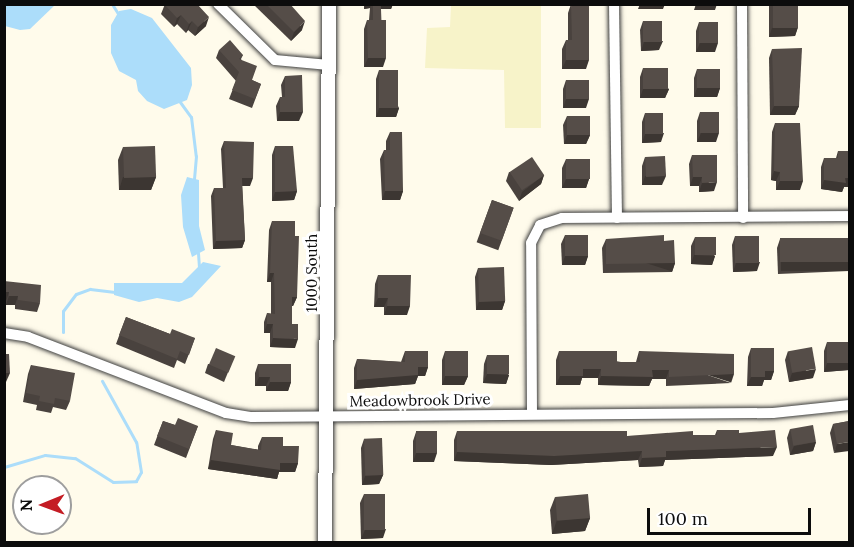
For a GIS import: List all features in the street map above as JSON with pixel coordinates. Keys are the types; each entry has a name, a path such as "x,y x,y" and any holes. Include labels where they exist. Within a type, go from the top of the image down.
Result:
{"street":[{"path":"218,4 274,60 328,65"},
{"name":"1000 South","path":"325,543 328,417 329,4"},
{"path":"615,4 617,218"},
{"path":"742,4 743,218"},
{"path":"532,413 531,243 540,225 562,218 849,216"},
{"name":"Meadowbrook Drive","path":"4,333 27,337 225,413 252,417 532,413 773,413 849,405"}],"shaded area":[{"path":"451,5 541,5 541,128 505,128 504,70 425,68 427,28 450,27"}],"water":[{"path":"5,4 55,5 30,29 20,30 5,26"},
{"path":"131,9 152,18 191,68 192,85 187,100 164,109 147,101 138,91 136,80 119,71 111,53 111,25 119,11"},
{"path":"187,177 199,180 199,226 205,250 192,257 183,227 181,195"},
{"path":"203,262 221,266 192,297 179,302 157,298 139,302 114,295 114,283 182,283"}],"building":[{"path":"165,4 197,4 209,17 198,27 192,21 189,24 181,15 177,18"},
{"path":"266,4 290,4 305,21 294,32"},
{"path":"373,4 381,4 381,20 386,20 386,58 368,58 367,20 373,20"},
{"path":"571,4 589,4 589,60 566,60 566,40 572,40"},
{"path":"773,4 798,4 798,28 773,28"},
{"path":"643,21 662,21 662,42 643,42"},
{"path":"699,22 718,22 718,43 699,43"},
{"path":"230,40 243,55 239,59 257,66 252,80 261,84 255,99 232,90 239,72 219,50"},
{"path":"802,48 799,106 774,106 772,49"},
{"path":"643,68 668,68 668,89 643,89"},
{"path":"697,69 720,69 720,88 697,88"},
{"path":"379,70 398,70 398,108 379,108"},
{"path":"302,75 303,112 280,112 280,97 285,97 285,76"},
{"path":"566,80 589,80 589,99 566,99"},
{"path":"700,112 719,112 719,133 700,133"},
{"path":"645,113 663,113 663,134 645,134"},
{"path":"567,116 590,116 590,135 567,135"},
{"path":"775,123 800,123 803,181 780,181 780,172 774,171"},
{"path":"390,132 402,132 403,191 385,191 384,150 390,150"},
{"path":"224,141 254,142 253,178 242,178 245,240 216,241 214,188 226,188"},
{"path":"155,146 156,177 124,178 123,147"},
{"path":"275,146 293,146 297,191 275,192"},
{"path":"838,151 849,151 849,178 845,178 846,183 824,180 824,158 838,158"},
{"path":"692,155 717,155 717,182 702,183 702,177 693,177"},
{"path":"665,156 666,176 646,177 645,157"},
{"path":"532,157 544,175 522,190 510,172"},
{"path":"566,159 590,159 590,179 566,179"},
{"path":"492,200 514,208 502,241 480,233"},
{"path":"272,221 295,221 295,236 299,236 297,297 292,297 292,324 298,324 298,339 273,338 273,324 267,324 267,313 275,314 274,273 270,273"},
{"path":"565,235 588,235 588,256 565,256"},
{"path":"664,235 664,241 674,240 675,263 606,264 606,239"},
{"path":"735,236 759,236 759,263 735,263"},
{"path":"695,237 716,237 716,255 695,255"},
{"path":"780,238 849,238 849,262 780,262"},
{"path":"504,267 505,301 479,302 478,268"},
{"path":"378,275 411,275 410,306 387,306 388,298 378,298"},
{"path":"4,281 41,285 40,303 18,300 18,296 9,296 9,292 4,292"},
{"path":"126,317 170,334 172,329 195,338 189,355 180,351 177,359 119,335"},
{"path":"827,342 849,342 849,363 827,363"},
{"path":"812,347 816,369 792,373 788,351"},
{"path":"216,348 235,356 228,373 209,365"},
{"path":"751,348 774,348 774,371 765,371 765,377 751,377"},
{"path":"405,351 428,351 428,367 418,367 418,375 357,380 357,359 405,362"},
{"path":"445,351 468,351 468,376 445,376"},
{"path":"559,351 617,351 617,362 640,362 639,351 734,354 734,374 669,377 669,370 652,370 653,377 601,376 601,369 583,369 583,376 560,376"},
{"path":"4,354 9,354 10,373 4,373"},
{"path":"487,355 509,355 509,374 487,374"},
{"path":"258,364 291,364 291,382 270,382 270,377 259,377"},
{"path":"31,365 75,373 70,401 55,398 54,404 39,401 40,396 26,393"},
{"path":"178,418 198,426 189,449 157,436 163,421 175,425"},
{"path":"849,421 849,442 837,444 833,424"},
{"path":"813,425 816,442 793,446 790,429"},
{"path":"216,430 233,433 231,445 261,450 262,437 283,437 283,446 299,446 298,463 280,463 280,470 211,460"},
{"path":"717,430 739,430 739,433 775,430 777,447 666,451 666,457 642,458 642,451 554,456 457,452 457,431 627,431 627,436 693,431 693,435 717,435"},
{"path":"416,431 437,431 437,453 416,453"},
{"path":"382,438 383,475 365,476 364,439"},
{"path":"364,494 385,494 385,530 364,530"},
{"path":"588,494 590,518 557,521 555,497"}],"waterway":[{"path":"112,4 119,15"},
{"path":"180,102 191,117 196,156 194,181"},
{"path":"198,253 199,267"},
{"path":"63,332 63,311 76,294 90,289 115,292"},
{"path":"4,467 45,455 75,458 113,482 136,481 141,472 136,442 102,381"}]}
